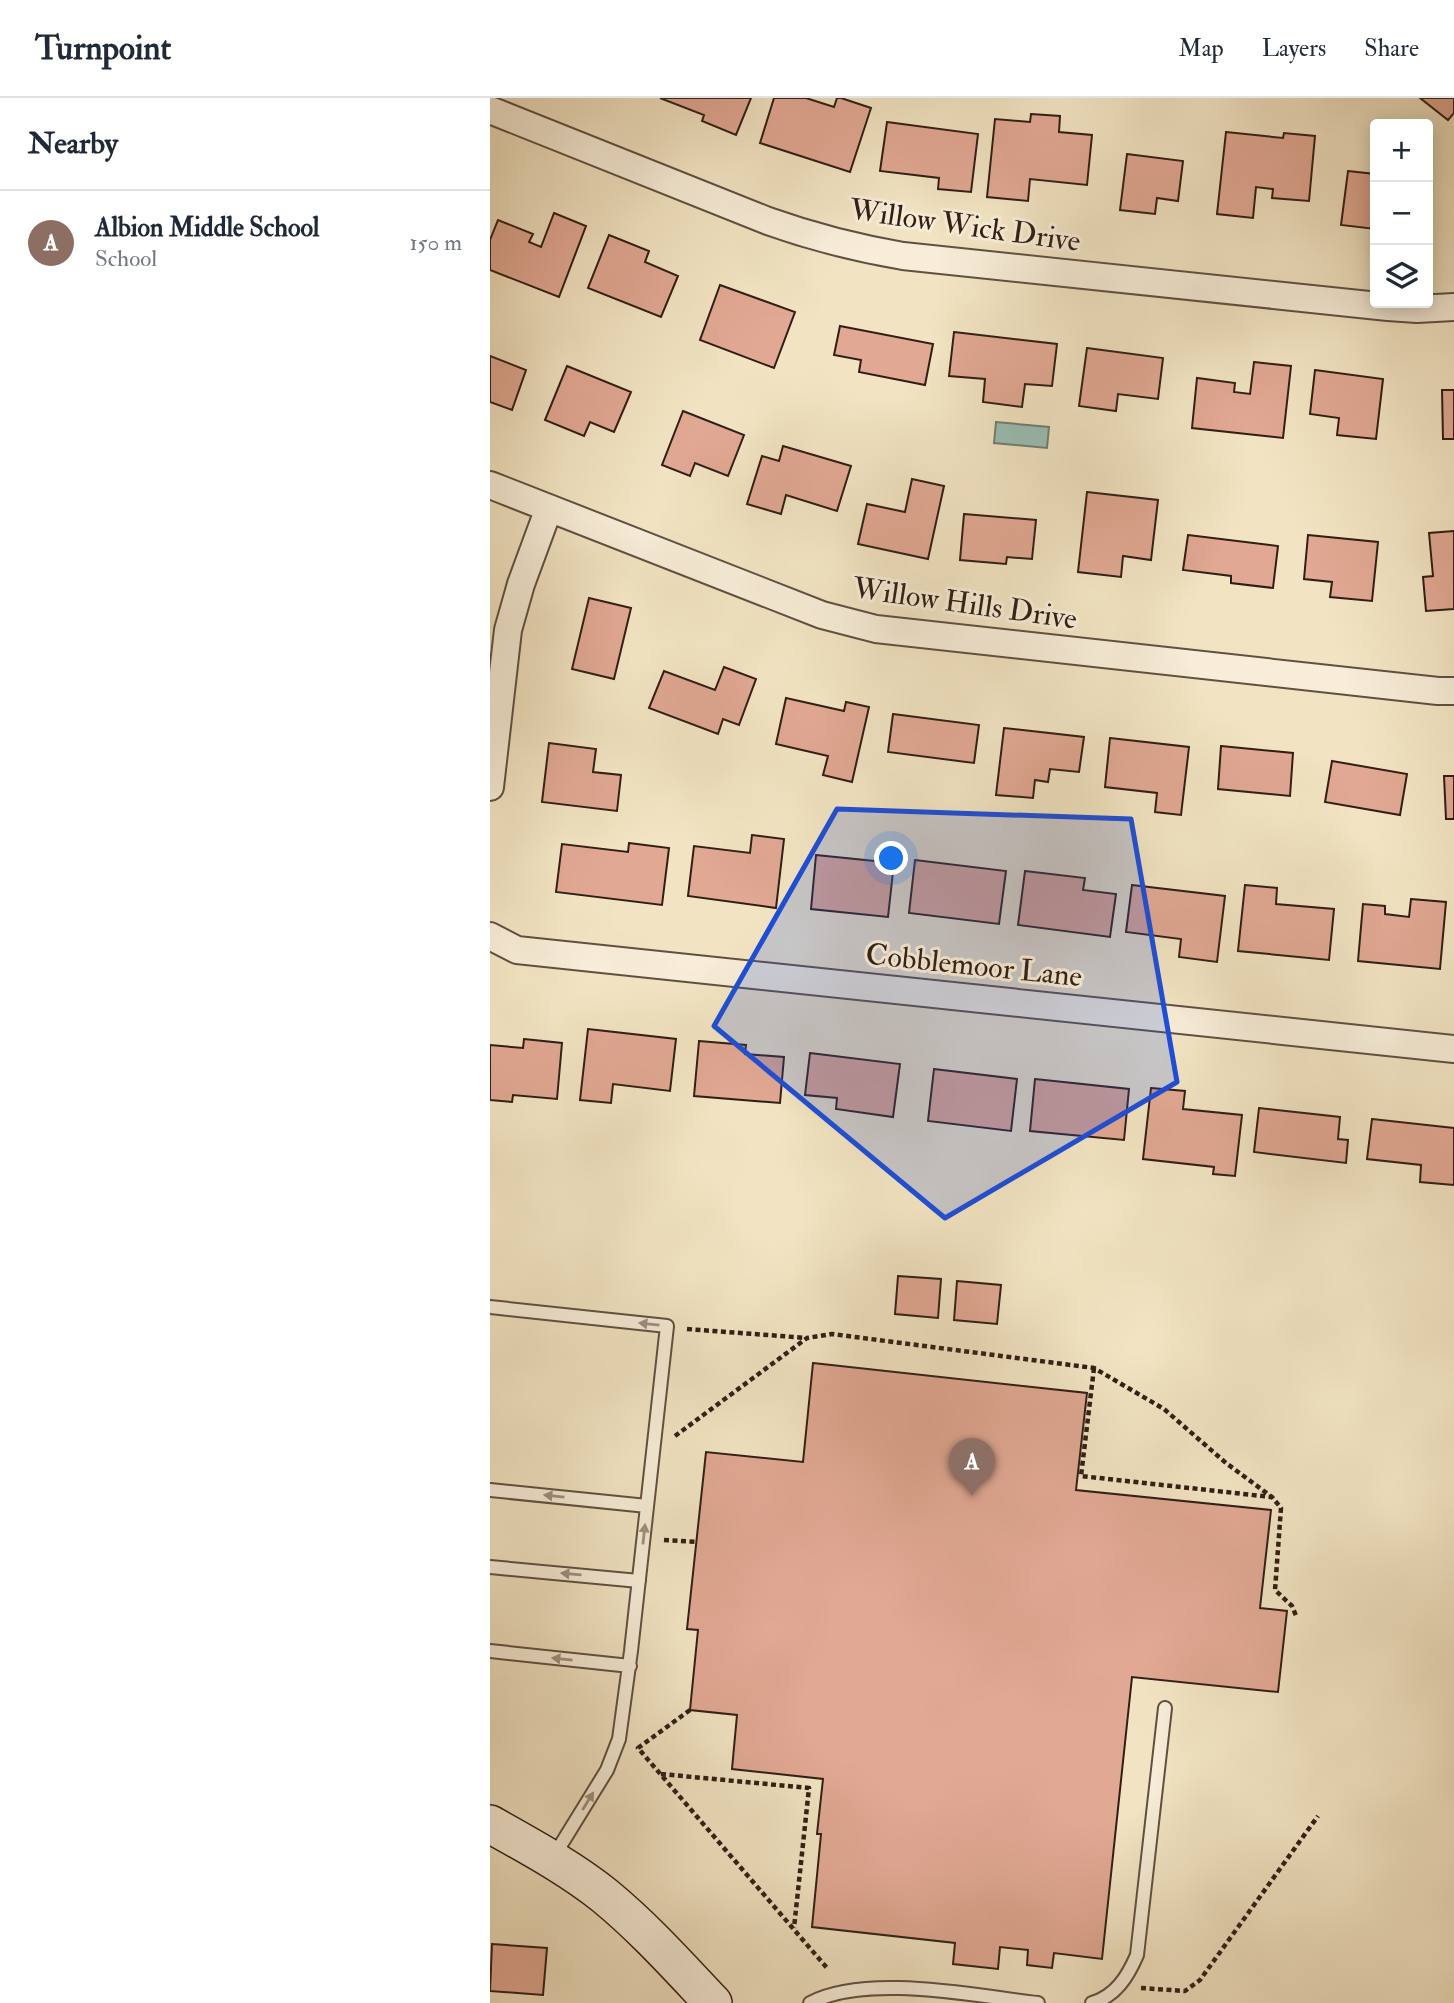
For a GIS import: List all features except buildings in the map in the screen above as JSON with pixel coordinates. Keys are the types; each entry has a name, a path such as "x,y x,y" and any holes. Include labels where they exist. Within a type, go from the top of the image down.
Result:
{"street":[{"name":"Willow Wick Drive","path":"490,110 768,221 813,237 859,248 903,256 1388,307 1454,307"},
{"name":"Willow Hills Drive","path":"490,485 822,615 876,629 1454,691"},
{"path":"490,787 508,630 521,584 549,508"},
{"name":"Cobblemoor Lane","path":"490,936 517,950 1454,1049"},
{"path":"490,1824 552,1859 604,1896 662,1948 713,2003"}],"lane":[{"path":"490,1307 667,1326 619,1739 607,1770 552,1859"},
{"path":"490,1490 647,1506"},
{"path":"490,1567 639,1581"},
{"path":"490,1651 629,1666"},
{"path":"1092,2003 1114,1991 1128,1977 1137,1955 1165,1709"},
{"path":"810,2003 837,1992 866,1988 906,1989 1038,2003"}],"path":[{"path":"682,1329 807,1338 832,1334 1094,1368 1164,1409 1226,1463 1272,1497 1281,1508 1275,1590 1292,1606 1297,1618"},
{"path":"672,1438 807,1338"},
{"path":"1094,1368 1081,1476 1272,1497"},
{"path":"663,1540 697,1542"},
{"path":"690,1710 638,1748 827,1968"},
{"path":"660,1774 809,1788 794,1929"},
{"path":"1136,1988 1185,1991 1200,1980 1318,1816"}],"highlighted area":[{"path":"837,809 1131,819 1177,1082 945,1218 714,1026"}],"water":[{"path":"996,422 1049,427 1047,448 994,443"}],"place":[{"name":"Albion Middle School","path":"972,1496"}]}
